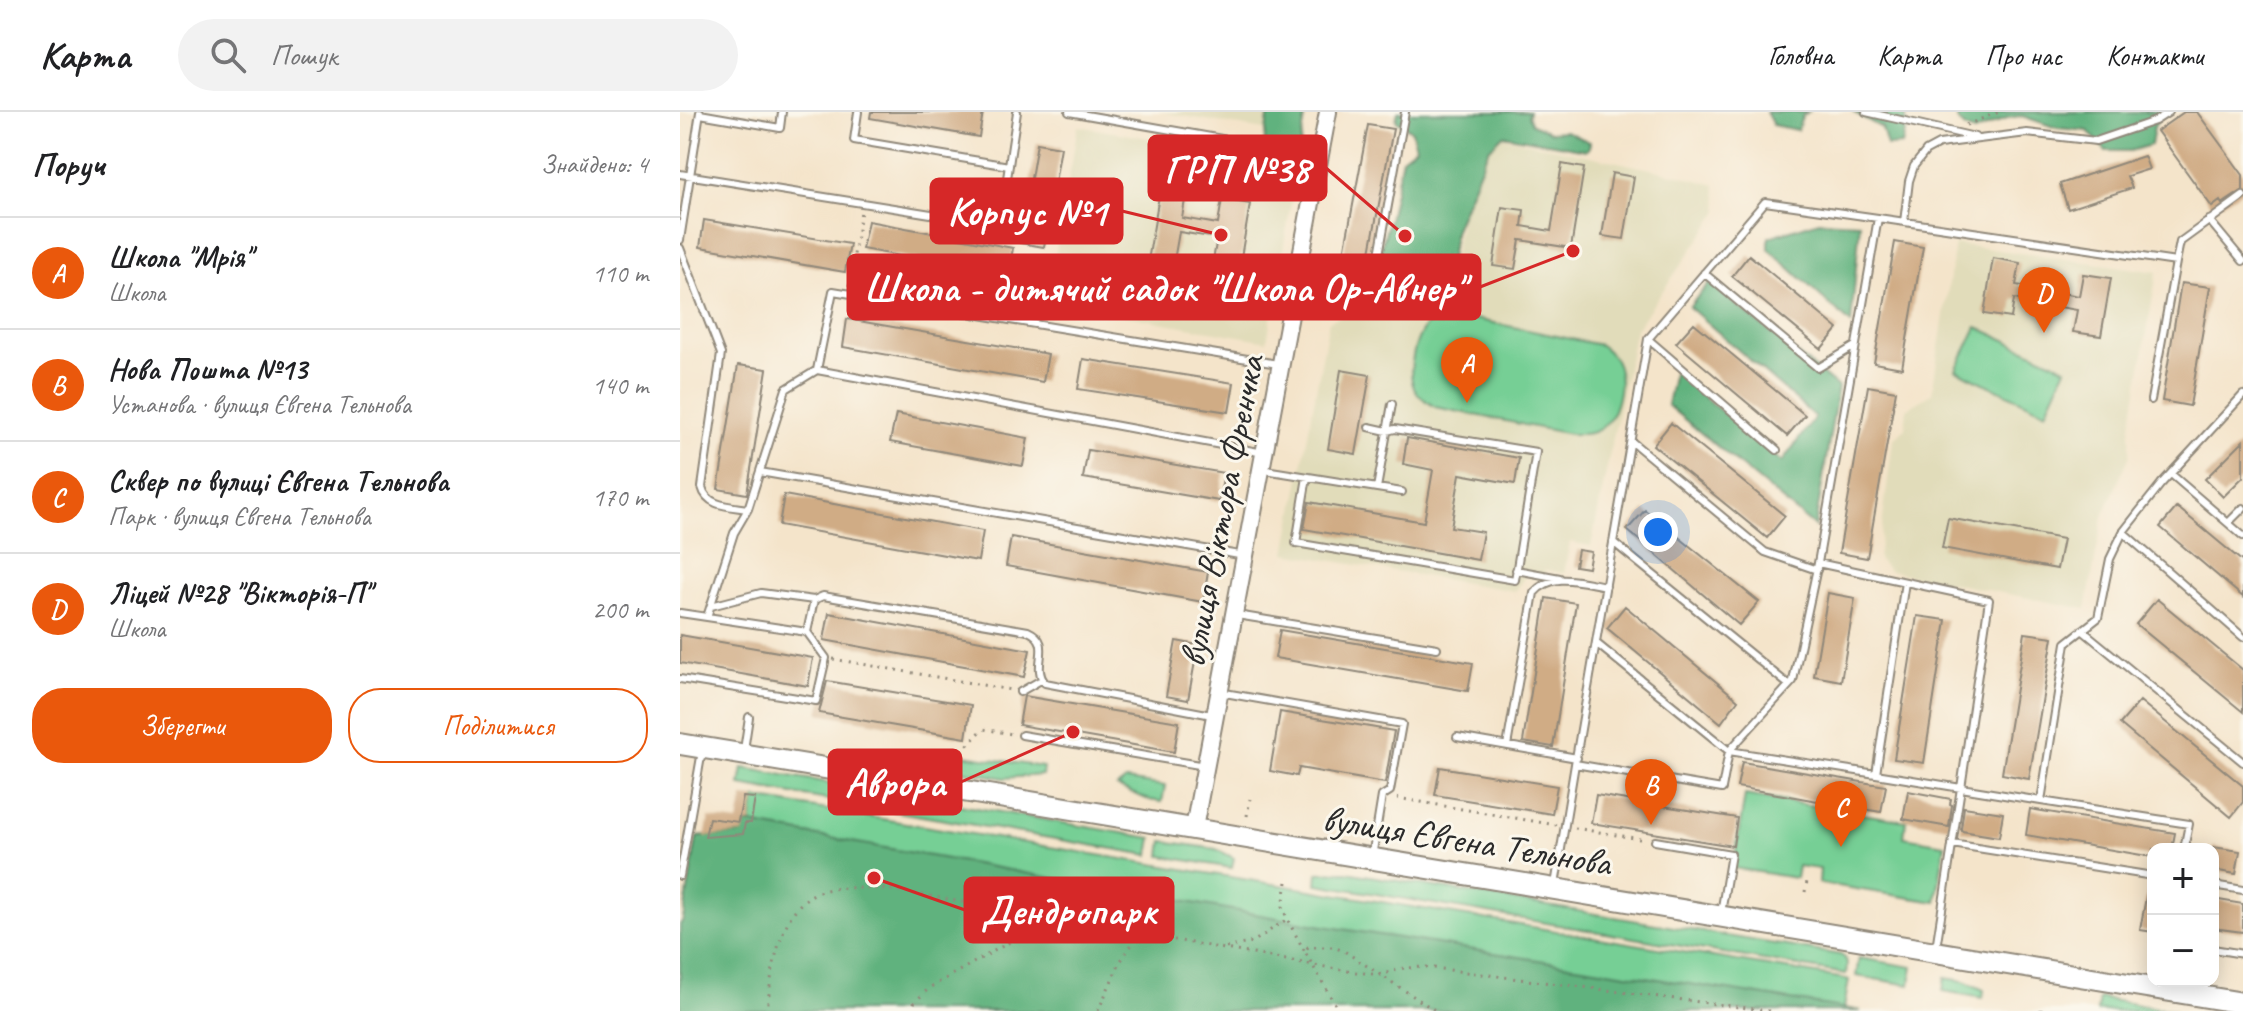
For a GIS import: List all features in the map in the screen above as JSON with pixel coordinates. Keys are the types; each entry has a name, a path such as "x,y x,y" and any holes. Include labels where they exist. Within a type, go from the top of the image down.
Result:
{"main road":[{"name":"вулиця Євгена Тельнова","path":"680,744 2243,1003"}],"street":[{"name":"вулиця Віктора Френчка","path":"1194,828 1328,112"}],"lane":[{"path":"680,240 700,113 780,128 782,112"},
{"path":"858,112 854,140 1009,166"},
{"path":"680,174 1000,225 1017,112"},
{"path":"1069,112 1319,156"},
{"path":"1372,293 1405,112"},
{"path":"1866,112 1980,138"},
{"path":"1904,222 1914,166 1926,151 1939,144 2027,133 2096,141 2155,121 2169,112"},
{"path":"2151,400 2180,242 2243,196"},
{"path":"1554,889 1648,339 1765,202 2176,262"},
{"path":"1457,737 1722,789 1729,751 1793,681 1818,566 1878,218"},
{"path":"2209,220 2243,261"},
{"path":"680,248 721,354 702,487 709,500 748,509"},
{"path":"1704,273 1818,368 1855,346"},
{"path":"817,370 833,291 1281,364"},
{"path":"1648,339 1777,450"},
{"path":"707,617 734,533 748,509 786,389 817,370 1262,461 1307,477 1402,492"},
{"path":"2041,801 2066,643 2098,618 2110,559 2123,532 2146,501 2243,395"},
{"path":"1377,488 1392,404"},
{"path":"1307,477 1296,543 1515,580 1536,452 1369,427"},
{"path":"1631,441 1765,552 1818,566 1989,600 1935,952"},
{"path":"760,472 1245,556"},
{"path":"2171,474 2243,536"},
{"path":"2228,523 2243,508"},
{"path":"2123,532 2243,637"},
{"path":"1613,542 1789,685"},
{"path":"1516,570 1606,586"},
{"path":"1507,746 1534,593 1542,586 1565,579"},
{"path":"1876,774 1905,582"},
{"path":"711,606 761,593 814,600 823,596 1028,631 1039,638 1041,680 1050,686 1215,716"},
{"path":"807,632 814,600"},
{"path":"680,613 807,632 826,658 816,701 680,679"},
{"path":"1234,614 1437,648"},
{"path":"2082,630 2243,762"},
{"path":"1596,643 1729,751 2189,824 2185,843"},
{"path":"1020,692 1041,680"},
{"path":"1219,692 1402,724 1390,791 1382,796 1371,859"},
{"path":"744,754 749,717"},
{"path":"1022,735 1205,766"},
{"path":"680,876 702,747"},
{"path":"1655,841 1731,854 1721,917"},
{"path":"1952,844 2147,875"},
{"path":"2219,886 2243,890"},
{"path":"2219,950 2243,954"}],"path":[{"path":"1949,131 1999,112"},
{"path":"847,294 862,203"},
{"path":"826,658 1020,692"},
{"path":"962,751 983,729 1022,735"},
{"path":"1382,796 1655,841"},
{"path":"1247,816 1250,799"},
{"path":"1805,892 1807,881"},
{"path":"1287,882 1283,907 1287,919 1339,1011"},
{"path":"767,1011 781,937 792,912 815,893 851,887 895,890 1380,975 1404,968 1426,967 1770,1011"},
{"path":"912,1011 914,1003 929,988 1052,918"},
{"path":"1223,949 1253,942 1287,919"},
{"path":"1098,1011 1120,962 1139,934"},
{"path":"1305,952 1308,947 1321,945 1344,951 1436,1011"}],"shaded area":[{"path":"1161,112 1296,112 1292,135"},
{"path":"1078,126 1298,164 1267,341 1047,302"},
{"path":"1478,132 1715,185 1719,211 1635,330 1591,546 1570,542 1564,573 1545,570 1543,580 1525,576 1515,591 1286,553 1329,321 1409,288 1447,291"},
{"path":"1955,244 2157,272 2130,431 2130,455 2103,516 2086,609 1889,571 1878,559 1893,440 1905,428 1907,409 1932,393"}],"green space":[{"path":"1269,112 1306,112 1298,159 1263,150"},
{"path":"1398,112 1529,112 1532,124 1550,132 1566,131 1590,142 1589,148 1586,150 1503,135 1488,150 1455,229 1446,284 1440,287 1407,284 1379,294 1372,279 1402,158 1416,147 1412,131 1396,120"},
{"path":"1766,112 1808,112 1803,115 1797,130 1773,125"},
{"path":"1853,112 1917,112 1906,115 1902,145 1887,146 1882,128"},
{"path":"1958,112 2162,112 2154,127 2151,145 2130,151 2106,151 2088,131 2057,128 2022,116 2007,118 1975,132 1966,129 1957,120"},
{"path":"1819,221 1860,223 1851,324 1769,249 1769,237"},
{"path":"1709,283 1838,387 1815,527 1667,405 1674,372 1782,462 1815,417 1689,307"},
{"path":"1455,315 1600,345 1614,358 1620,380 1618,399 1606,424 1597,431 1570,434 1435,407 1421,397 1415,390 1411,373 1416,344 1430,322"},
{"path":"1977,327 2066,368 2046,412 1956,370"},
{"path":"957,754 1043,767 1042,775 1004,778 964,771 960,768"},
{"path":"743,768 1152,838 1149,855 740,785"},
{"path":"1126,780 1165,786 1162,802 1117,787"},
{"path":"1745,795 1906,821 1904,837 1945,844 1936,902 1819,883 1820,869 1798,866 1796,878 1733,868"},
{"path":"755,798 1846,979 1849,980 1844,1008 1861,1011 680,1011 680,925 697,837 742,834 745,823 751,823"},
{"path":"745,823 1317,925 1861,1011 680,1011 680,925 697,837 742,834"},
{"path":"1163,841 1216,849 1234,858 1232,868 1161,856"},
{"path":"1346,872 1841,955 1846,961 1846,974 1317,884 1318,873"},
{"path":"1859,958 1913,967 1910,985 1856,976"},
{"path":"1945,978 1964,981 1984,990 1983,998 1943,991"},
{"path":"2099,998 2175,1011 2097,1011"}],"building":[{"path":"871,112 983,112 979,137 870,118"},
{"path":"2184,112 2197,112 2243,175 2243,190 2222,204 2220,201 2212,207 2157,131"},
{"path":"1368,125 1393,129 1362,295 1337,290"},
{"path":"1037,143 1061,147 1044,247 1020,243"},
{"path":"2144,156 2149,169 2127,176 2132,188 2068,209 2060,184"},
{"path":"1562,164 1584,168 1571,248 1520,240 1515,269 1493,266 1502,207 1524,210 1522,226 1551,231"},
{"path":"1612,173 1634,177 1624,239 1602,236"},
{"path":"1160,190 1186,194 1182,218 1218,224 1222,199 1250,204 1237,281 1210,277 1217,238 1179,232 1172,272 1147,267"},
{"path":"704,220 850,244 845,272 700,247"},
{"path":"868,221 1013,248 1008,276 862,249"},
{"path":"1895,242 1923,247 1902,368 1874,363"},
{"path":"1749,255 1838,329 1821,349 1732,276"},
{"path":"1993,258 2020,263 2016,285 2079,296 2083,274 2111,278 2101,336 2073,332 2077,310 2014,299 2011,318 1984,314"},
{"path":"2181,283 2210,287 2190,406 2162,401"},
{"path":"847,319 1048,354 1043,382 843,347"},
{"path":"1694,323 1805,415 1787,436 1676,343"},
{"path":"1083,359 1234,383 1229,412 1078,389"},
{"path":"738,365 767,369 747,494 718,489"},
{"path":"1341,370 1370,375 1356,454 1328,449"},
{"path":"1868,386 1896,391 1867,558 1839,553"},
{"path":"896,414 1028,438 1023,466 890,442"},
{"path":"1671,423 1785,516 1767,538 1653,445"},
{"path":"1407,438 1519,458 1515,484 1460,474 1451,527 1483,532 1478,560 1304,529 1309,502 1424,522 1433,470 1403,464"},
{"path":"2243,441 2243,477 2223,497 2205,479"},
{"path":"1088,450 1224,473 1219,501 1083,478"},
{"path":"784,495 983,531 978,561 779,525"},
{"path":"2177,507 2243,562 2243,597 2160,527"},
{"path":"1645,510 1759,602 1739,625 1627,530"},
{"path":"1948,518 2063,539 2057,569 1942,548"},
{"path":"1011,537 1208,572 1203,602 1006,566"},
{"path":"1578,550 1591,552 1588,568 1575,566"},
{"path":"1828,593 1855,598 1841,681 1814,676"},
{"path":"1546,598 1576,603 1553,747 1523,742"},
{"path":"2157,599 2243,670 2243,712 2136,624"},
{"path":"1625,606 1738,700 1721,723 1607,628"},
{"path":"829,613 1030,650 1024,677 824,640"},
{"path":"1917,616 1946,620 1924,763 1894,759"},
{"path":"1280,630 1473,663 1468,691 1275,658"},
{"path":"2025,633 2053,637 2029,779 2002,774"},
{"path":"680,635 813,658 808,686 680,663"},
{"path":"1176,641 1198,645 1188,700 1166,696"},
{"path":"827,681 971,705 966,738 819,713"},
{"path":"1024,696 1179,722 1174,752 1019,725"},
{"path":"2140,701 2243,786 2243,802 2231,817 2120,724"},
{"path":"1280,712 1394,731 1385,783 1299,768 1297,776 1270,771"},
{"path":"1742,762 1886,786 1881,812 1737,787"},
{"path":"1440,767 1557,786 1552,814 1435,795"},
{"path":"1908,791 1951,799 1949,827 1903,819"},
{"path":"1596,795 1737,818 1733,846 1591,823"},
{"path":"743,797 755,798 751,823 745,823 743,834 705,837 709,818 738,822"},
{"path":"1964,807 2003,813 1999,837 1962,831"},
{"path":"2030,809 2175,833 2173,843 2147,843 2147,856 2026,835"},
{"path":"2219,848 2240,851 2236,874 2219,871"},
{"path":"2147,892 2147,931 2140,930"},
{"path":"2219,900 2243,904 2243,932 2219,929"}],"place":[{"name":"Корпус №1","path":"1221,235"},
{"name":"ГРП №38","path":"1405,236"},
{"name":"Школа - дитячий садок \"Школа Ор-Авнер\"","path":"1573,251"},
{"name":"Ліцей №28 \"Вікторія-П\"","path":"2044,333"},
{"name":"Школа \"Мрія\"","path":"1467,403"},
{"name":"Аврора","path":"1073,732"},
{"name":"Нова Пошта №13","path":"1651,825"},
{"name":"Сквер по вулиці Євгена Тельнова","path":"1841,847"},
{"name":"Дендропарк","path":"874,878"}]}
